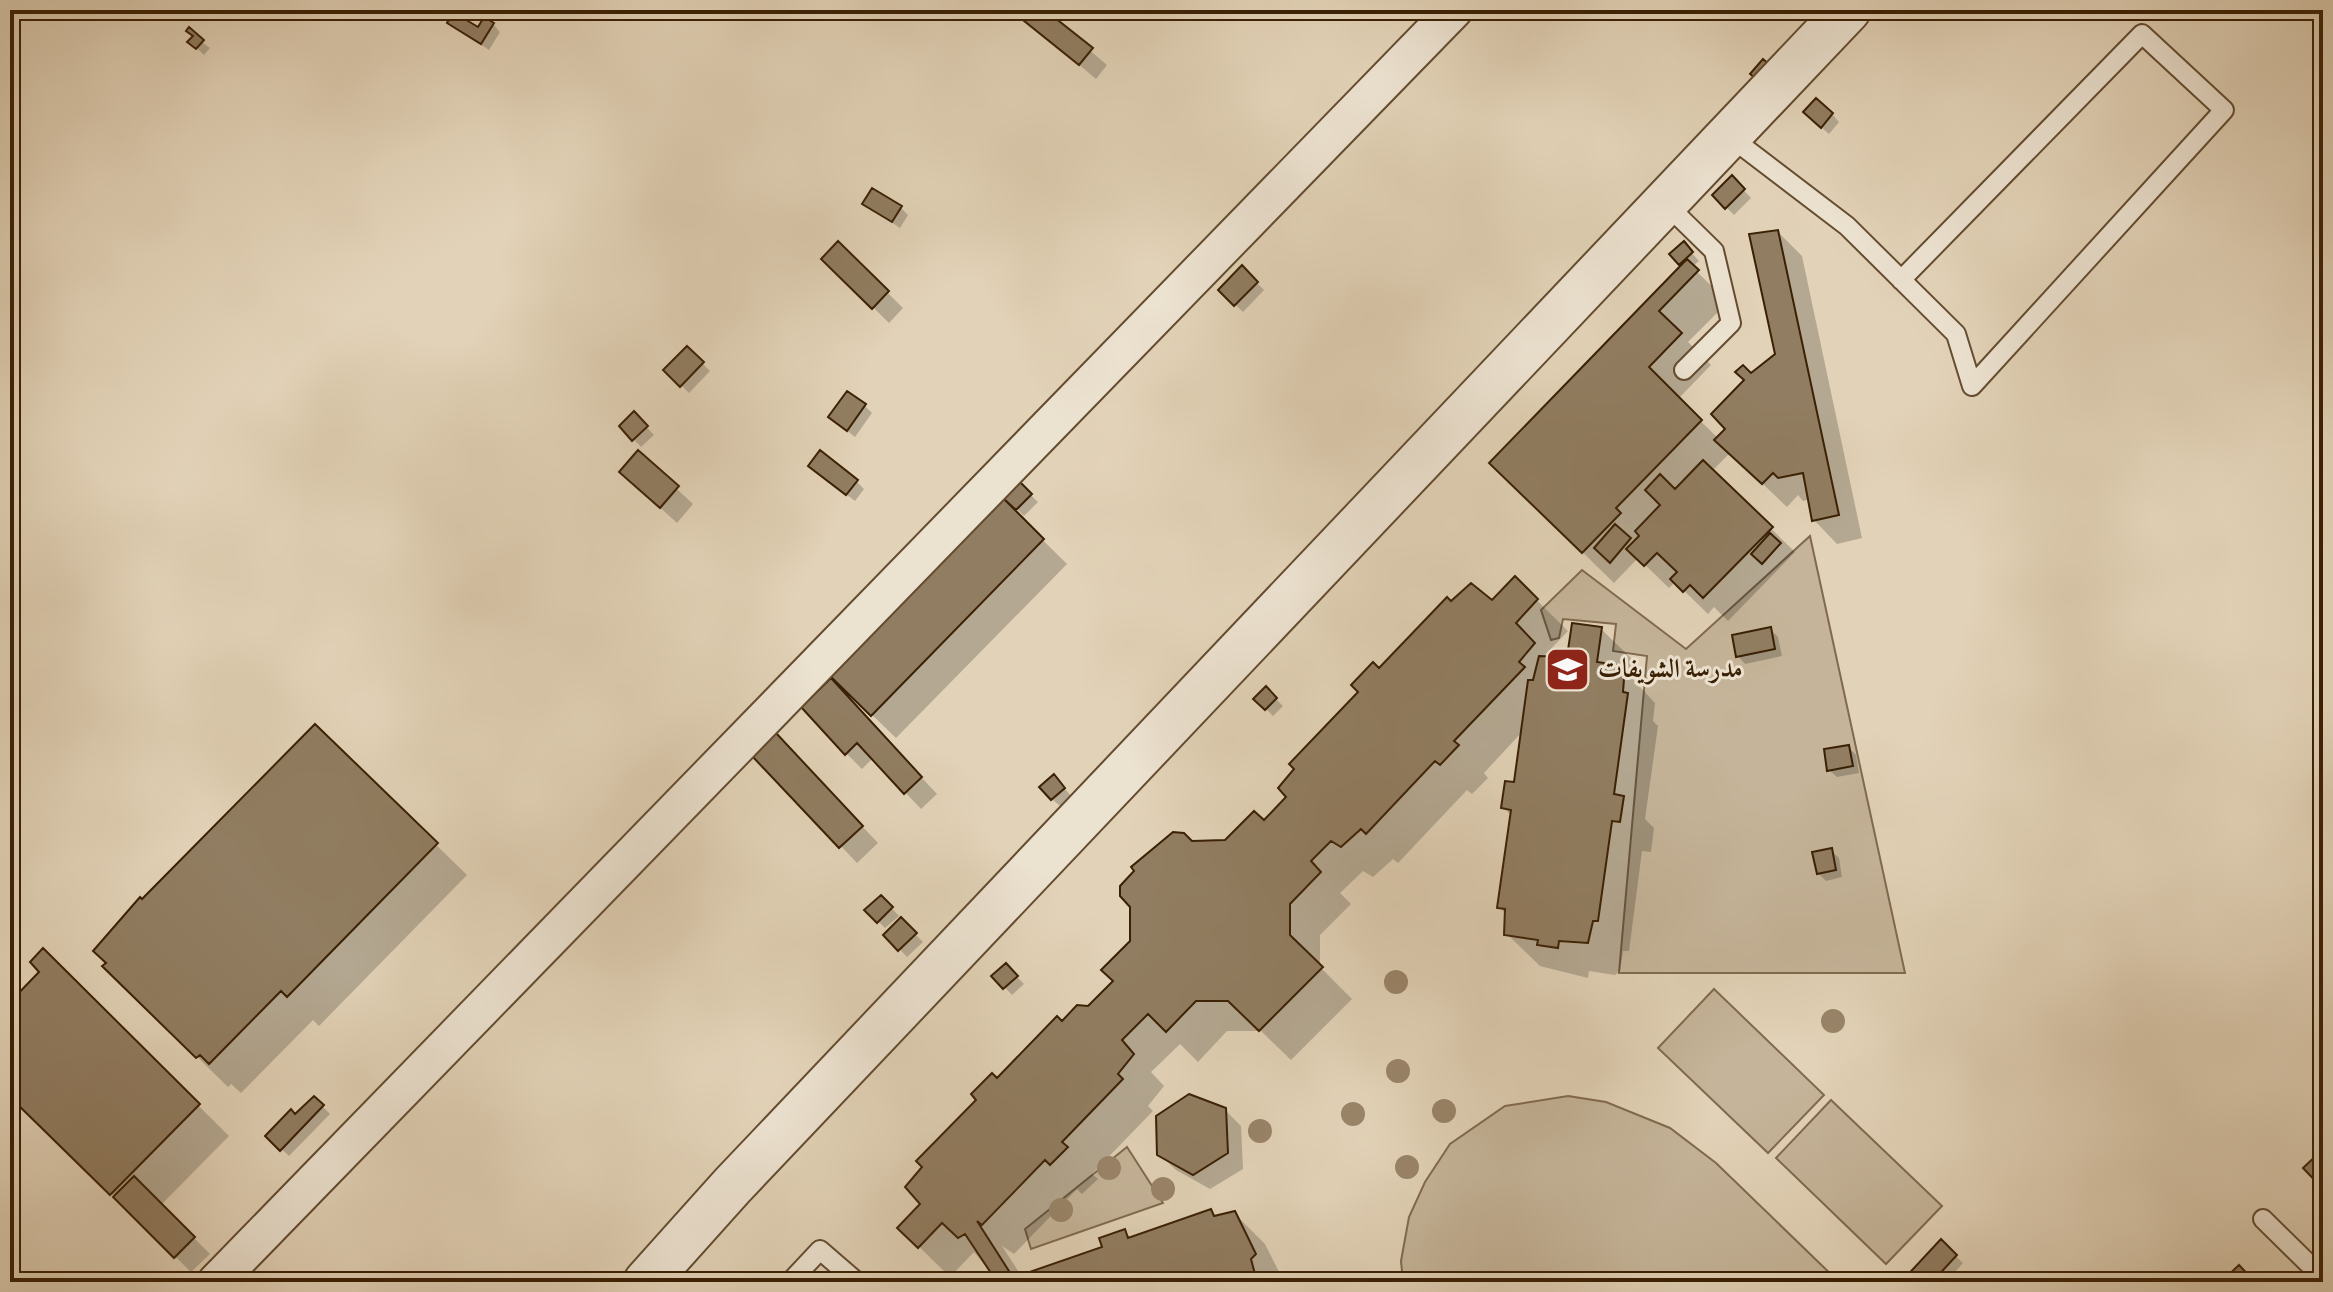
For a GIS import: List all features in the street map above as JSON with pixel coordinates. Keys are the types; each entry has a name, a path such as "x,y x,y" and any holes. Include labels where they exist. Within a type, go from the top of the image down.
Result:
{"street":[{"path":"216,1282 1454,10"},
{"path":"646,1282 732,1186 1848,10"}],"lane":[{"path":"1729,136 1847,226 1901,280 1956,334 1972,386 2224,110 2142,34 1901,280"},
{"path":"1665,203 1714,251 1731,323 1684,370"},
{"path":"2263,1219 2323,1278"},
{"path":"790,1282 820,1250 857,1282"}],"shaded area":[{"path":"1810,536 1905,973 1619,973 1647,656 1613,651 1616,624 1563,619 1559,638 1551,640 1541,610 1582,570 1686,649"},
{"path":"1714,989 1824,1095 1768,1153 1658,1048"},
{"path":"1568,1096 1606,1102 1670,1128 1716,1163 1839,1282 1403,1282 1401,1261 1409,1217 1425,1182 1450,1144 1505,1106"},
{"path":"1831,1100 1942,1206 1886,1264 1776,1158"},
{"path":"1127,1147 1163,1203 1031,1249 1025,1229"}],"building":[{"path":"1031,10 1045,10 1093,48 1079,65 1023,20"},
{"path":"453,12 478,27 484,17 494,23 481,44 447,23"},
{"path":"189,27 204,40 196,49 187,42 193,36 186,31"},
{"path":"1763,59 1781,75 1768,89 1750,74"},
{"path":"1816,98 1833,113 1821,128 1803,112"},
{"path":"1732,175 1745,189 1725,209 1712,195"},
{"path":"872,188 902,206 892,222 862,204"},
{"path":"1778,230 1839,515 1812,521 1803,473 1778,478 1773,473 1762,484 1714,440 1725,429 1711,414 1744,380 1735,372 1743,365 1751,373 1775,354 1749,234"},
{"path":"838,241 889,291 872,309 821,259"},
{"path":"1684,241 1693,252 1679,265 1669,254"},
{"path":"1687,259 1699,270 1659,311 1682,333 1649,367 1702,420 1616,508 1621,513 1582,553 1489,463"},
{"path":"1242,265 1258,282 1234,306 1218,290"},
{"path":"687,346 704,362 680,387 663,370"},
{"path":"847,391 866,404 847,431 828,417"},
{"path":"634,411 648,426 632,441 619,426"},
{"path":"638,450 679,486 660,508 619,472"},
{"path":"820,450 858,480 846,495 808,466"},
{"path":"1703,460 1773,527 1703,598 1690,585 1683,592 1670,579 1677,572 1657,553 1644,566 1626,549 1639,536 1635,531 1660,505 1645,490 1660,474 1675,489"},
{"path":"1020,482 1032,494 1016,510 1004,499"},
{"path":"1004,499 1044,539 871,716 830,676"},
{"path":"1615,524 1631,538 1610,563 1594,548"},
{"path":"1770,533 1781,543 1762,564 1751,554"},
{"path":"1515,576 1538,599 1516,623 1535,643 1519,662 1525,667 1454,741 1459,745 1440,765 1435,761 1366,834 1361,829 1341,847 1331,841 1311,861 1321,872 1290,904 1290,935 1323,967 1259,1031 1228,1001 1196,1001 1166,1032 1148,1014 1122,1040 1134,1054 1118,1074 1123,1079 1062,1142 1068,1147 1050,1165 1045,1160 982,1225 977,1221 1016,1282 997,1282 965,1234 958,1238 942,1223 918,1248 897,1228 920,1204 905,1187 922,1167 916,1161 976,1100 971,1094 992,1073 997,1078 1057,1016 1062,1021 1077,1005 1088,1006 1113,981 1101,970 1130,941 1130,907 1120,896 1120,886 1134,871 1131,867 1173,832 1184,833 1192,841 1225,840 1254,811 1264,820 1286,797 1278,788 1294,769 1289,764 1358,692 1351,685 1373,662 1379,668 1447,597 1451,601 1471,583 1492,600"},
{"path":"1572,623 1602,627 1597,662 1625,666 1623,692 1628,693 1614,794 1624,796 1620,822 1612,821 1598,921 1593,921 1588,943 1559,941 1558,948 1537,945 1538,940 1504,935 1505,909 1497,908 1511,810 1501,808 1505,781 1514,782 1528,680 1533,680 1539,656 1567,657"},
{"path":"1771,627 1775,649 1736,657 1732,635"},
{"path":"831,678 922,777 904,794 857,743 845,755 801,707"},
{"path":"1266,686 1277,698 1265,710 1253,699"},
{"path":"315,724 438,843 287,997 281,991 209,1064 200,1055 196,1058 102,966 106,963 93,951 140,897 142,899"},
{"path":"776,733 863,826 839,848 752,756"},
{"path":"1849,745 1853,766 1827,771 1824,749"},
{"path":"1054,774 1065,788 1051,800 1039,787"},
{"path":"1832,848 1836,870 1817,874 1812,852"},
{"path":"881,895 893,907 877,923 864,910"},
{"path":"901,917 917,933 898,951 883,935"},
{"path":"43,948 200,1104 110,1195 10,1097 10,1002 39,972 30,962"},
{"path":"1006,963 1018,976 1003,989 991,976"},
{"path":"1189,1094 1226,1108 1228,1153 1193,1175 1157,1155 1156,1116"},
{"path":"314,1096 324,1105 280,1151 265,1136 291,1109 295,1114"},
{"path":"2323,1149 2323,1189 2303,1168"},
{"path":"134,1176 195,1237 174,1258 113,1197"},
{"path":"1211,1209 1214,1216 1235,1211 1256,1254 1251,1259 1257,1282 1020,1282 1018,1276 1102,1247 1099,1238 1125,1229 1128,1238"},
{"path":"1941,1239 1957,1255 1932,1282 1901,1282"},
{"path":"2239,1265 2255,1282 2221,1282"}],"place":[{"name":"مدرسة الشويفات","path":"1567,669"}]}
